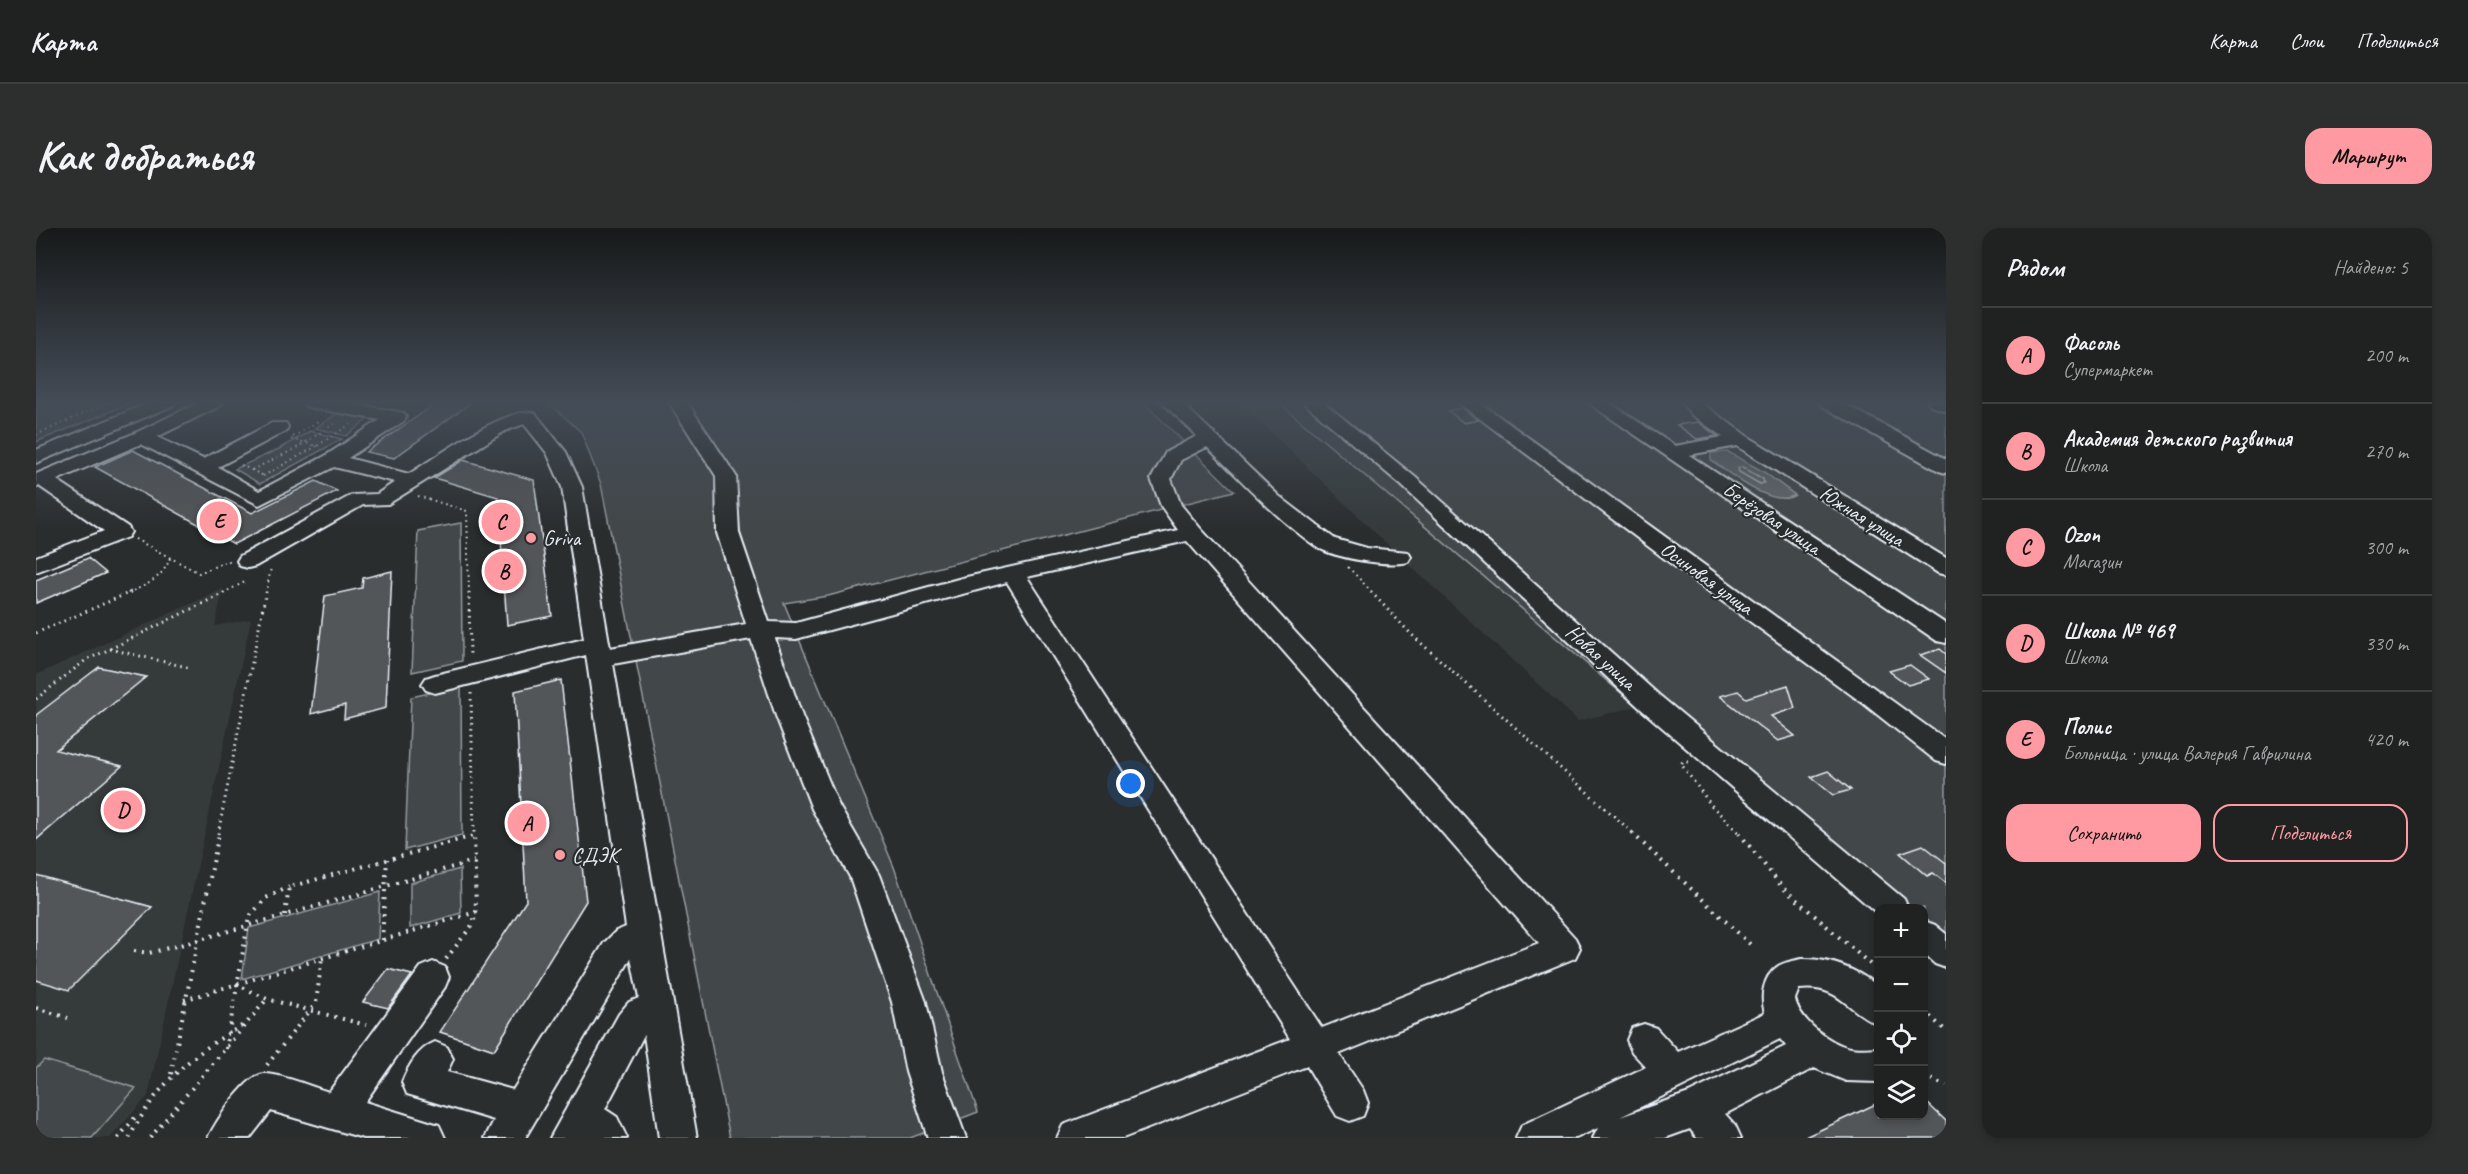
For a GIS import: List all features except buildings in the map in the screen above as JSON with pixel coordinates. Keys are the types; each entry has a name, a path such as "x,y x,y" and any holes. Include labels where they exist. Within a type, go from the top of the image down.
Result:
{"street":[{"path":"36,457 65,444"},
{"path":"36,500 45,484 127,444"},
{"path":"157,444 259,499 284,486 325,453 342,444"},
{"path":"203,467 257,444"},
{"path":"248,566 359,499 381,500 471,444"},
{"path":"550,444 556,452 572,487 643,935 678,1138"},
{"path":"706,444 726,476 728,533 789,716 826,809 864,875 909,1002 924,1072 947,1138"},
{"path":"1076,1138 1564,948 1192,533 1171,506 1161,479 1173,456 1197,444"},
{"path":"1216,444 1272,501 1327,544 1366,555 1400,557"},
{"name":"Новая улица","path":"1364,444 1408,481 1650,702 1887,904"},
{"name":"Осиновая улица","path":"1524,444 1694,570 1874,698 1946,754"},
{"name":"Берёзовая улица","path":"1661,444 1946,635"},
{"path":"1673,452 1715,444"},
{"name":"Южная улица","path":"1747,444 1946,568"},
{"path":"1906,444 1946,466"},
{"path":"325,453 406,486"},
{"path":"45,484 120,532"},
{"path":"36,565 120,532"},
{"path":"435,684 599,651 760,630 796,631 962,585 1192,533"},
{"path":"1014,575 1350,1103"},
{"path":"435,1059 420,1083 512,1124 615,953 627,941 643,935"},
{"path":"1928,939 1946,954"},
{"path":"1874,1004 1860,992 1834,978 1821,974 1798,974 1789,977 1779,990 1778,999 1786,1020 1815,1049 1842,1063 1857,1066 1874,1065"},
{"path":"337,1112 433,977"},
{"path":"586,1131 631,1025 641,1012 657,1006"},
{"path":"1535,1138 1599,1109 1672,1071 1786,1020"},
{"path":"1644,1040 1672,1071"},
{"path":"1612,1138 1696,1109 1815,1049"},
{"path":"227,1138 264,1091 426,1138"},
{"path":"1696,1109 1722,1138"}],"path":[{"path":"252,470 301,444"},
{"path":"307,444 325,453"},
{"path":"263,476 325,453 333,444"},
{"path":"239,464 284,486"},
{"path":"406,486 467,511 476,912 473,924 433,977"},
{"path":"120,532 199,573 228,561 248,566 271,567 171,1074"},
{"path":"1327,544 1411,634 1622,822 1754,948"},
{"path":"36,633 152,583 166,569 170,558"},
{"path":"36,699 86,660 111,649 248,566"},
{"path":"111,649 191,668"},
{"path":"1691,762 1683,761 1681,764 1711,805 1740,834 1783,888 1874,968"},
{"path":"225,1049 249,917 260,902 289,887 473,836"},
{"path":"382,940 387,860"},
{"path":"134,951 149,953 196,941 474,861"},
{"path":"285,915 289,887"},
{"path":"184,1000 476,912"},
{"path":"264,1091 264,1070 316,1003 322,958"},
{"path":"236,984 267,999 394,1032"},
{"path":"150,1138 267,999"},
{"path":"36,1008 68,1018"},
{"path":"1924,1012 1946,1031"},
{"path":"118,1138 171,1074 197,1052 247,1023"},
{"path":"1928,1078 1946,1086"},
{"path":"129,1138 142,1110"}],"shaded area":[{"path":"287,444 332,444 260,484 235,469"},
{"path":"586,444 1186,444 1234,491 828,596 784,603 894,867 978,1112 910,1138 730,1138 601,484"},
{"path":"1284,444 1328,444 1638,706 1578,721 1392,549"},
{"path":"1328,444 1946,444 1946,969 1928,953 1928,904 1874,904 1874,908"},
{"path":"461,523 462,661 412,672 418,531"},
{"path":"223,589 215,626 251,619 148,1096 110,1138 36,1138 36,675"},
{"path":"461,686 462,835 405,850 411,697"},
{"path":"460,869 461,913 410,928 410,883"},
{"path":"380,892 378,939 242,979 249,928"},
{"path":"44,1060 136,1088 92,1138 36,1138 36,1068"}],"water":[{"path":"1728,452 1764,472 1795,495 1786,498 1764,494 1740,481 1711,460 1711,453"}],"place":[{"name":"Полис","path":"219,521"},
{"name":"Ozon","path":"501,522"},
{"name":"Griva","path":"531,538"},
{"name":"Академия детского развития","path":"504,571"},
{"name":"Школа № 469","path":"123,810"},
{"name":"Фасоль","path":"527,823"},
{"name":"СДЭК","path":"560,855"}]}
